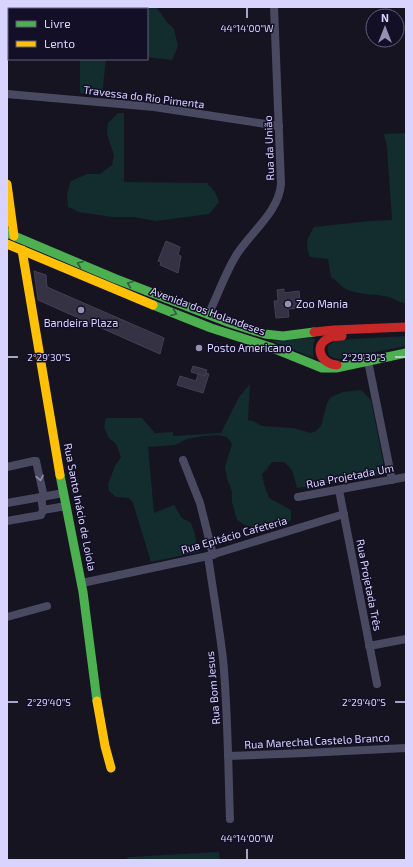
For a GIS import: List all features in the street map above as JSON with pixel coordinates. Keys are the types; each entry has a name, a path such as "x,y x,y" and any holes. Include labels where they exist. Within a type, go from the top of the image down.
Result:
{"main road":[{"path":"7,184 11,234"},
{"name":"Avenida dos Holandeses","path":"11,234 116,279 252,331 280,336 334,330 406,328"},
{"name":"Avenida dos Holandeses","path":"7,244 211,328 274,348 319,367 333,368 406,353"},
{"name":"Rua Santo Inácio de Loiola","path":"22,250 66,506 82,583 99,711 104,742 111,768"},
{"path":"351,365 334,365 325,361 321,356 320,350 325,340 333,337 406,328"}],"street":[{"name":"Rua da União","path":"208,315 232,263 271,211 280,192 281,184 274,7"},
{"name":"Travessa do Rio Pimenta","path":"7,94 154,107 279,126"},
{"path":"368,361 392,480"},
{"name":"Rua Bom Jesus","path":"183,460 200,503 210,555 223,658 228,722 230,819"},
{"path":"7,467 36,461 43,510 41,516 7,522"},
{"name":"Rua Projetada Um","path":"298,497 406,477"},
{"name":"Rua Projetada Três","path":"339,490 377,684"},
{"path":"7,503 64,493"},
{"path":"43,510 66,506"},
{"name":"Rua Epitácio Cafeteria","path":"82,583 210,555 344,514"},
{"path":"7,616 47,606"},
{"path":"369,646 406,640"},
{"name":"Rua Marechal Castelo Branco","path":"228,756 305,754 406,748"}],"green space":[{"path":"7,7 156,7 174,29 178,46 172,60 148,57 148,8 8,8 7,20"},
{"path":"80,60 106,60 102,95 80,93"},
{"path":"118,113 124,113 124,182 207,183 215,192 219,202 209,214 156,221 134,217 112,217 79,212 68,207 67,193 71,181 87,174 100,174 112,165 114,155 107,134 108,123"},
{"path":"406,133 406,303 386,296 353,292 346,289 331,277 328,259 310,257 307,245 308,238 314,227 392,220 387,147 384,134"},
{"path":"406,336 406,346 339,359 331,357 328,354 328,346 336,340"},
{"path":"314,338 314,358 271,341"},
{"path":"250,384 248,420 262,426 293,428 311,433 316,431 321,426 327,403 331,397 343,392 361,390 371,400 385,471 381,475 297,488 292,470 284,462 272,462 262,474 264,484 269,498 291,510 291,520 282,526 261,529 245,525 237,520 232,502 232,492 225,467 232,444 227,437 218,435 204,436 187,439 175,445 148,447 154,513 174,505 182,518 191,523 195,534 198,552 151,562 133,503 129,498 116,497 109,491 108,484 115,466 121,457 116,444 109,438 104,427 106,418 142,418 155,433 173,432 173,436 221,433 239,397"},
{"path":"219,852 220,860 126,860 128,857"}],"building":[{"path":"166,241 180,247 178,255 181,256 178,273 160,265 161,262 158,261"},
{"name":"Bandeira Plaza","path":"34,271 46,275 47,287 164,338 160,354 38,300"},
{"name":"Zoo Mania","path":"284,289 284,293 299,291 301,308 288,309 289,317 276,318 274,301 278,301 277,290"},
{"path":"193,366 207,370 205,376 191,372"},
{"path":"206,373 209,374 203,393 177,385 180,376 196,381 198,374 205,376"}],"traffic: fast":[{"path":"7,233 116,279 230,323 265,334 283,336 314,332"},
{"path":"153,305 211,328 270,347 322,368 336,368 406,353"},
{"path":"60,475 83,592 97,701"}],"traffic: slow":[{"path":"7,184 14,236"},
{"path":"7,244 153,305"},
{"path":"22,250 60,475"},
{"path":"97,701 105,746 111,768"}],"traffic: jam":[{"path":"314,332 406,327"},
{"path":"337,365 326,361 323,358 320,349 324,341 329,338 334,336 342,336"}],"place":[{"name":"Zoo Mania","path":"288,304"},
{"name":"Bandeira Plaza","path":"81,310"},
{"name":"Posto Americano","path":"199,348"}]}
